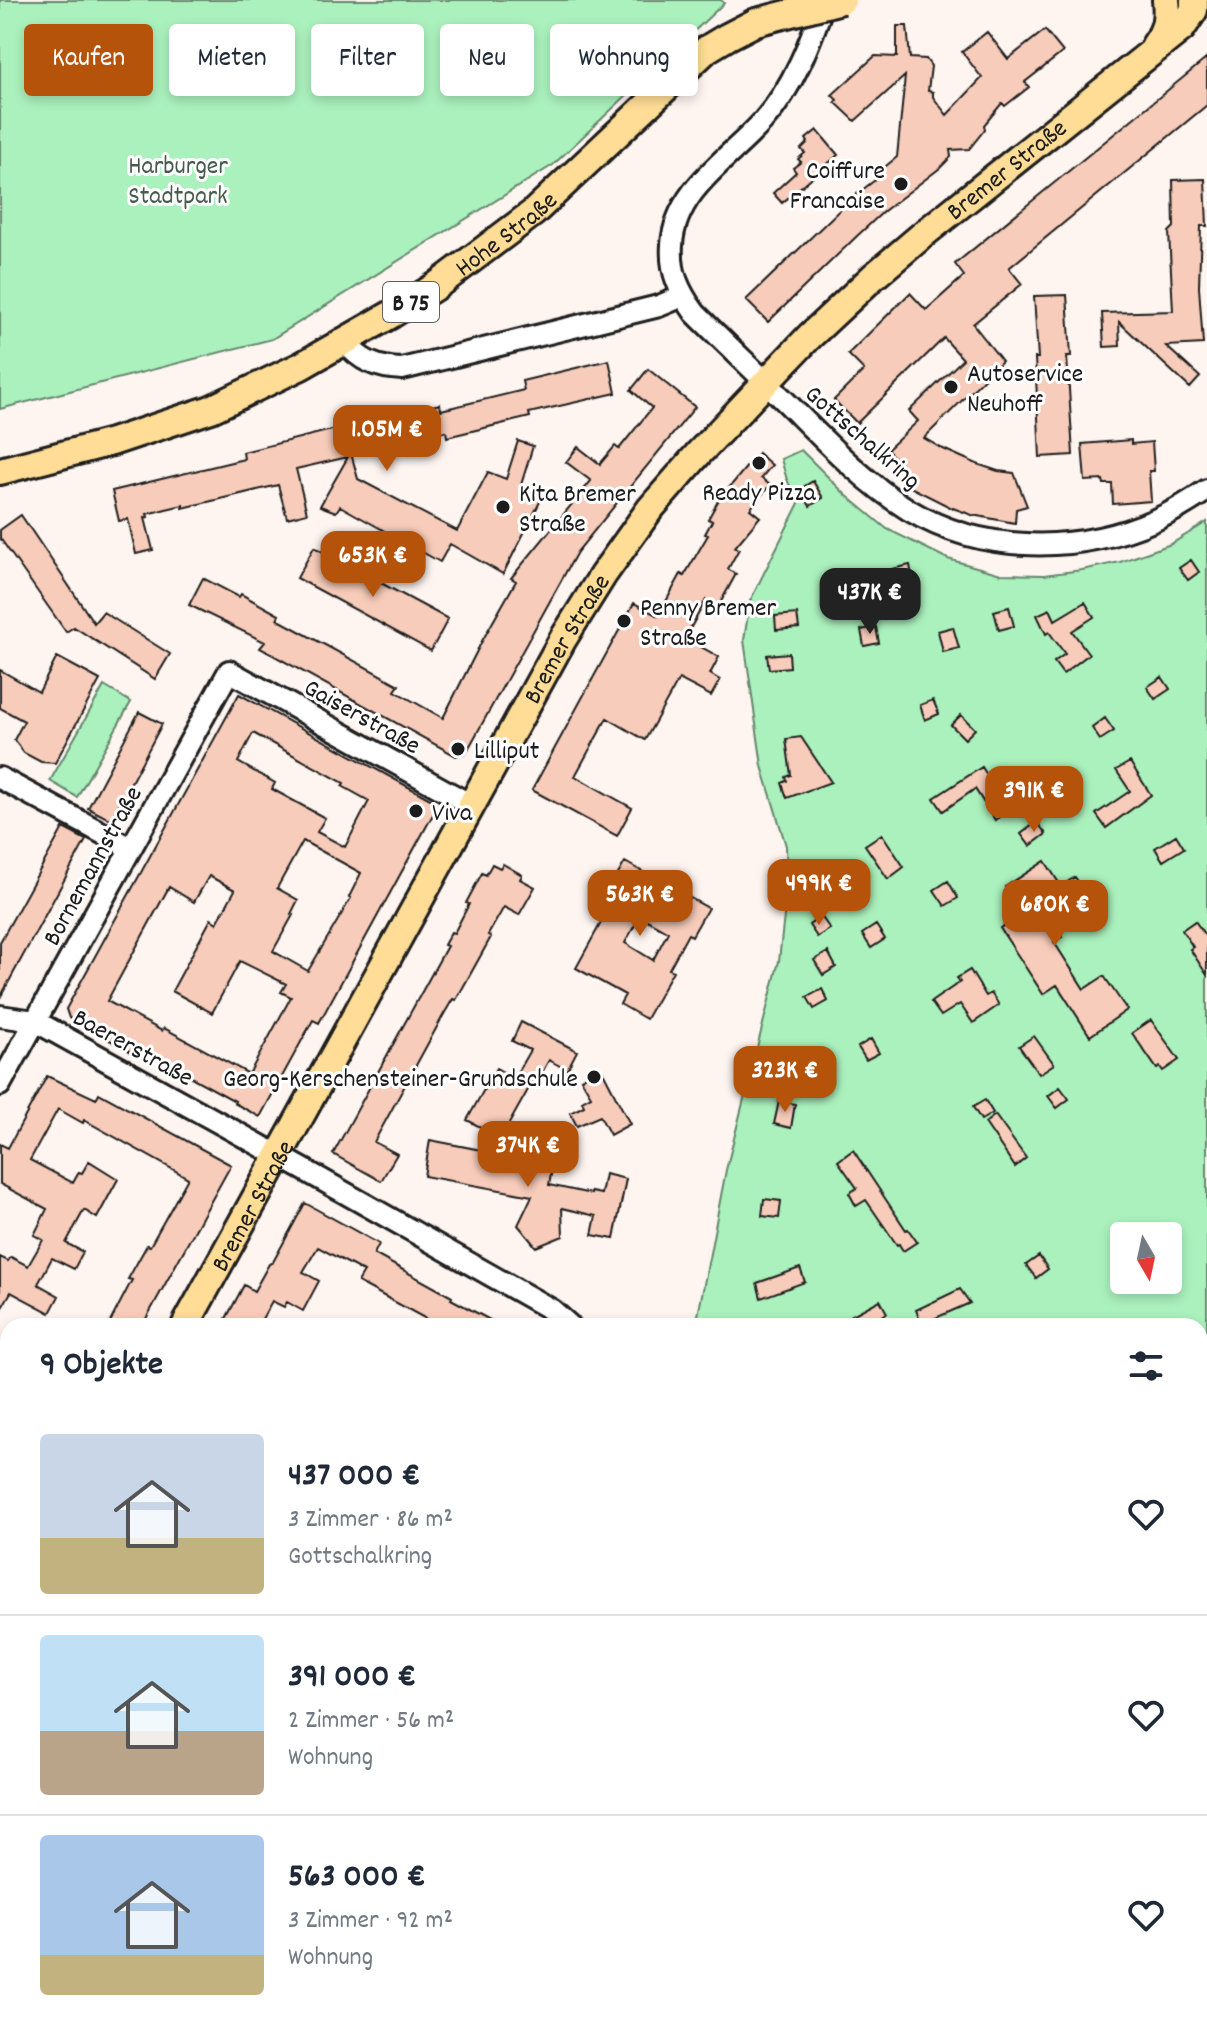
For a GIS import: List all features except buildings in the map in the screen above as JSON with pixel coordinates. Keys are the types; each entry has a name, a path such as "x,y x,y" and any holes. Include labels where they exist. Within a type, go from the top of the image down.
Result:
{"main road":[{"name":"Hohe Straße","path":"0,471 112,442 211,409 345,342 436,286 533,213 707,49 756,22 842,0"},
{"name":"Bremer Straße","path":"1150,52 1165,28 1168,18 1166,0"},
{"name":"Bremer Straße","path":"189,1318 563,639 650,509 810,336 905,250 1182,28 1194,10 1194,0"}],"street":[{"path":"345,342 358,356 376,366 402,369 659,306 683,296 673,273 671,259 672,235 679,212 698,185 764,120 780,98 798,68 825,0"},
{"name":"Gottschalkring","path":"683,296 695,313 828,445 867,479 908,509 955,530 1007,543 1089,539 1123,532 1157,519 1207,490"},
{"name":"Gaiserstraße","path":"229,671 471,805"},
{"name":"Bornemannstraße","path":"0,1085 229,671"},
{"path":"0,778 130,848"},
{"name":"Baererstraße","path":"0,1016 35,1021 278,1155 552,1310 561,1318"}],"green space":[{"name":"Harburger Stadtpark","path":"0,0 721,0 724,3 698,28 698,24 550,24 550,96 626,96 553,165 272,339 0,409"},
{"path":"801,450 846,495 887,529 948,559 1001,574 1044,575 1120,562 1171,544 1207,522 1207,1318 698,1318 726,1170 779,961 787,888 786,846 762,766 744,640 750,601 799,503 781,459"},
{"path":"104,686 131,702 77,797 50,781"}],"place":[{"name":"Coiffure Francaise","path":"901,184"},
{"name":"Autoservice Neuhoff","path":"951,387"},
{"name":"Ready Pizza","path":"759,463"},
{"name":"Kita Bremer Straße","path":"503,507"},
{"name":"Penny Bremer Straße","path":"624,621"},
{"name":"Lilliput","path":"458,749"},
{"name":"Viva","path":"416,811"},
{"name":"Georg-Kerschensteiner-Grundschule","path":"594,1077"}]}
